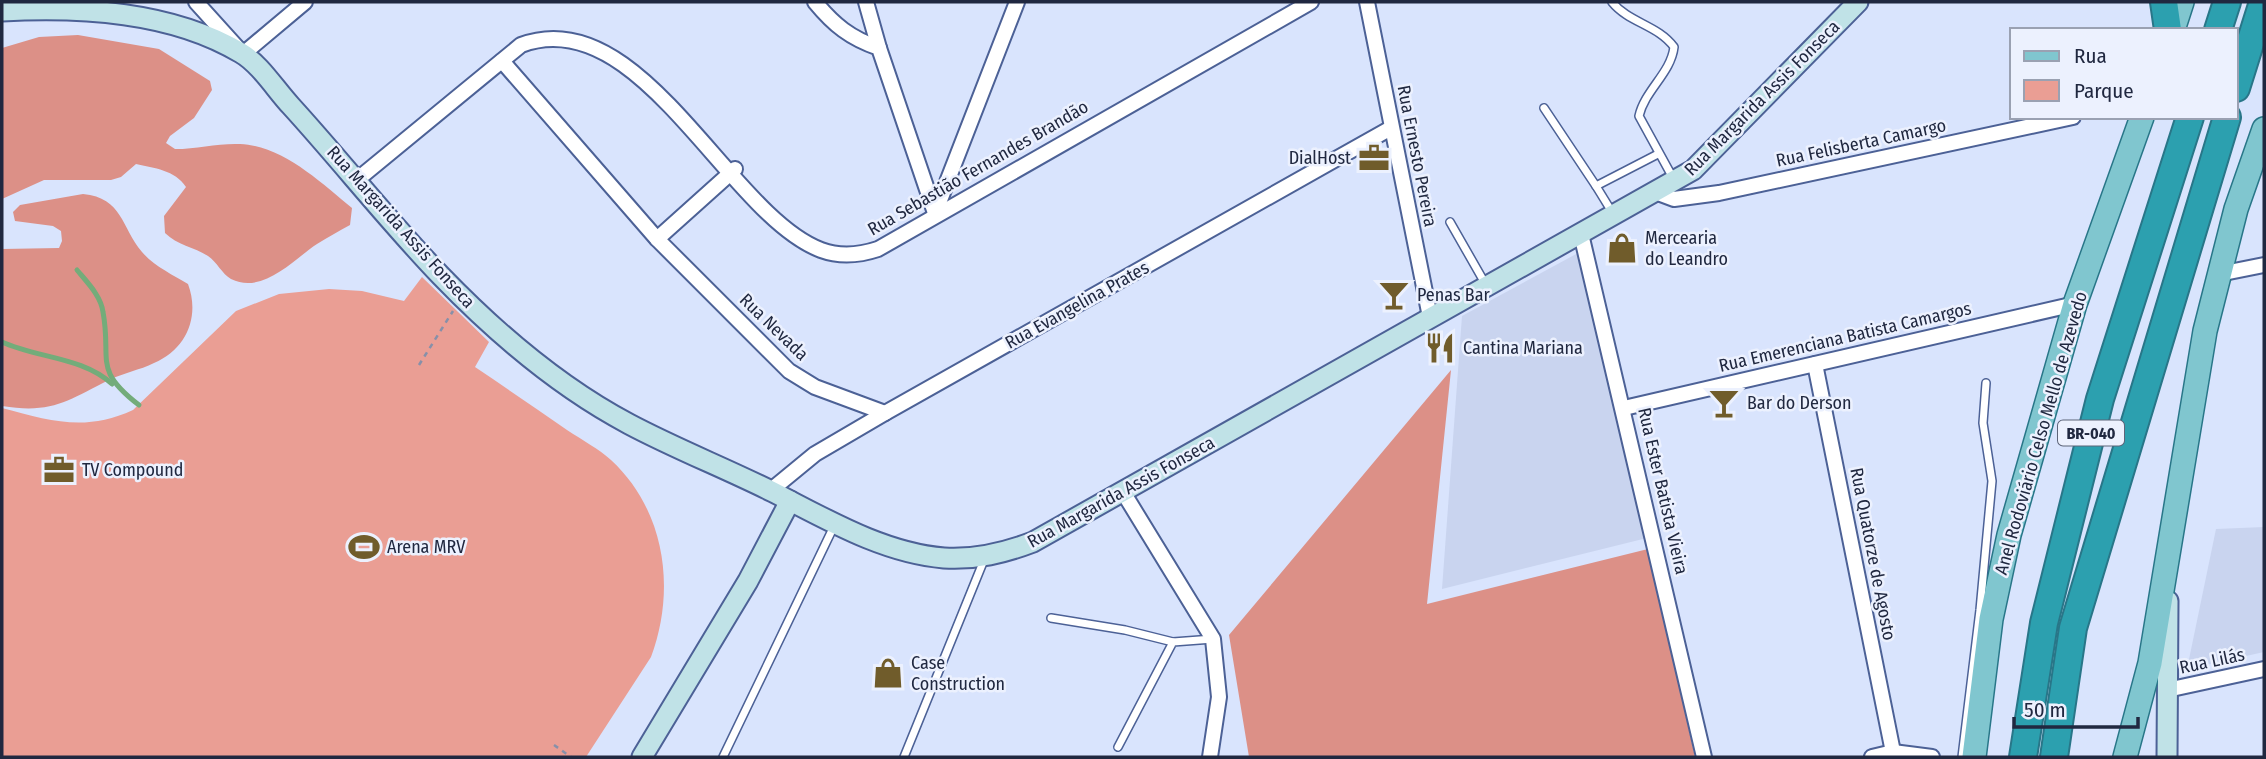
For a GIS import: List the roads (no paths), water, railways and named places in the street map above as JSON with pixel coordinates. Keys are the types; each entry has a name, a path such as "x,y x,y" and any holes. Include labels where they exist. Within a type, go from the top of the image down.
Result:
{"highway":[{"path":"2164,2 2168,28"},
{"path":"2219,28 2227,2"},
{"path":"2238,83 2263,2"},
{"name":"BR-040","path":"2023,757 2044,623 2100,399 2189,119"},
{"name":"BR-040","path":"2054,757 2073,628 2226,119"}],"main road":[{"path":"2174,28 2182,2"},
{"name":"Anel Rodoviário Celso Mello de Azevedo","path":"1974,757 1993,607 2009,535 2075,304 2141,119"},
{"path":"2125,757 2150,663 2205,331 2236,209 2264,129"}],"street":[{"name":"Rua Margarida Assis Fonseca","path":"197,2 461,296 522,352 589,400 682,451 835,524 906,551 946,558 986,556 1033,542 1487,285 1658,193 1693,170 1858,2"},
{"path":"2,11 66,9 127,16 189,30 243,54 305,2"},
{"path":"816,2 834,24 853,40 878,48"},
{"path":"866,2 878,48 935,213"},
{"path":"935,213 1017,2"},
{"name":"Rua Sebastião Fernandes Brandão","path":"633,54 775,216 803,241 822,250 863,254 878,248 935,213 1311,2"},
{"name":"Rua Ernesto Pereira","path":"1367,2 1430,317"},
{"path":"358,179 534,36 559,28 584,30"},
{"name":"Rua Nevada","path":"502,61 657,239 789,371 816,387 885,413"},
{"name":"Rua Felisberta Camargo","path":"1658,193 1674,199 1719,193 2064,119"},
{"name":"Rua Evangelina Prates","path":"770,491 816,454 885,413 1391,128"},
{"path":"657,239 735,169"},
{"name":"Rua Ester Batista Vieira","path":"1581,234 1704,757"},
{"path":"2219,274 2264,265"},
{"name":"Rua Emerenciana Batista Camargos","path":"1624,408 2075,304"},
{"name":"Rua Quatorze de Agosto","path":"1815,364 1880,756"},
{"path":"1123,492 1213,639 1219,697 1210,757"},
{"path":"642,757 741,593 790,501"},
{"path":"2167,757 2168,565"},
{"name":"Rua Lilás","path":"2167,690 2264,669"},
{"path":"1880,756 1932,757"}],"lane":[{"path":"1612,2 1623,15 1665,35 1674,47 1673,58 1643,101 1639,116 1675,181"},
{"path":"1544,108 1615,216"},
{"path":"1595,186 1658,154"},
{"path":"1450,222 1487,285"},
{"path":"1962,757 1992,481 1983,423 1986,383"},
{"path":"723,757 835,524"},
{"path":"904,757 986,556"},
{"path":"1051,618 1125,630 1172,642 1213,639"},
{"path":"1118,747 1172,642"}],"waterway":[{"path":"77,270 102,306 109,372 124,393 139,405"},
{"path":"2,342 88,368 112,384"}],"place":[{"name":"DialHost","path":"1374,158"},
{"name":"Mercearia do Leandro","path":"1622,248"},
{"name":"Penas Bar","path":"1394,295"},
{"name":"Cantina Mariana","path":"1440,348"},
{"name":"Bar do Derson","path":"1724,403"},
{"name":"TV Compound","path":"59,470"},
{"name":"Arena MRV","path":"364,547"},
{"name":"Case Construction","path":"888,673"}]}
